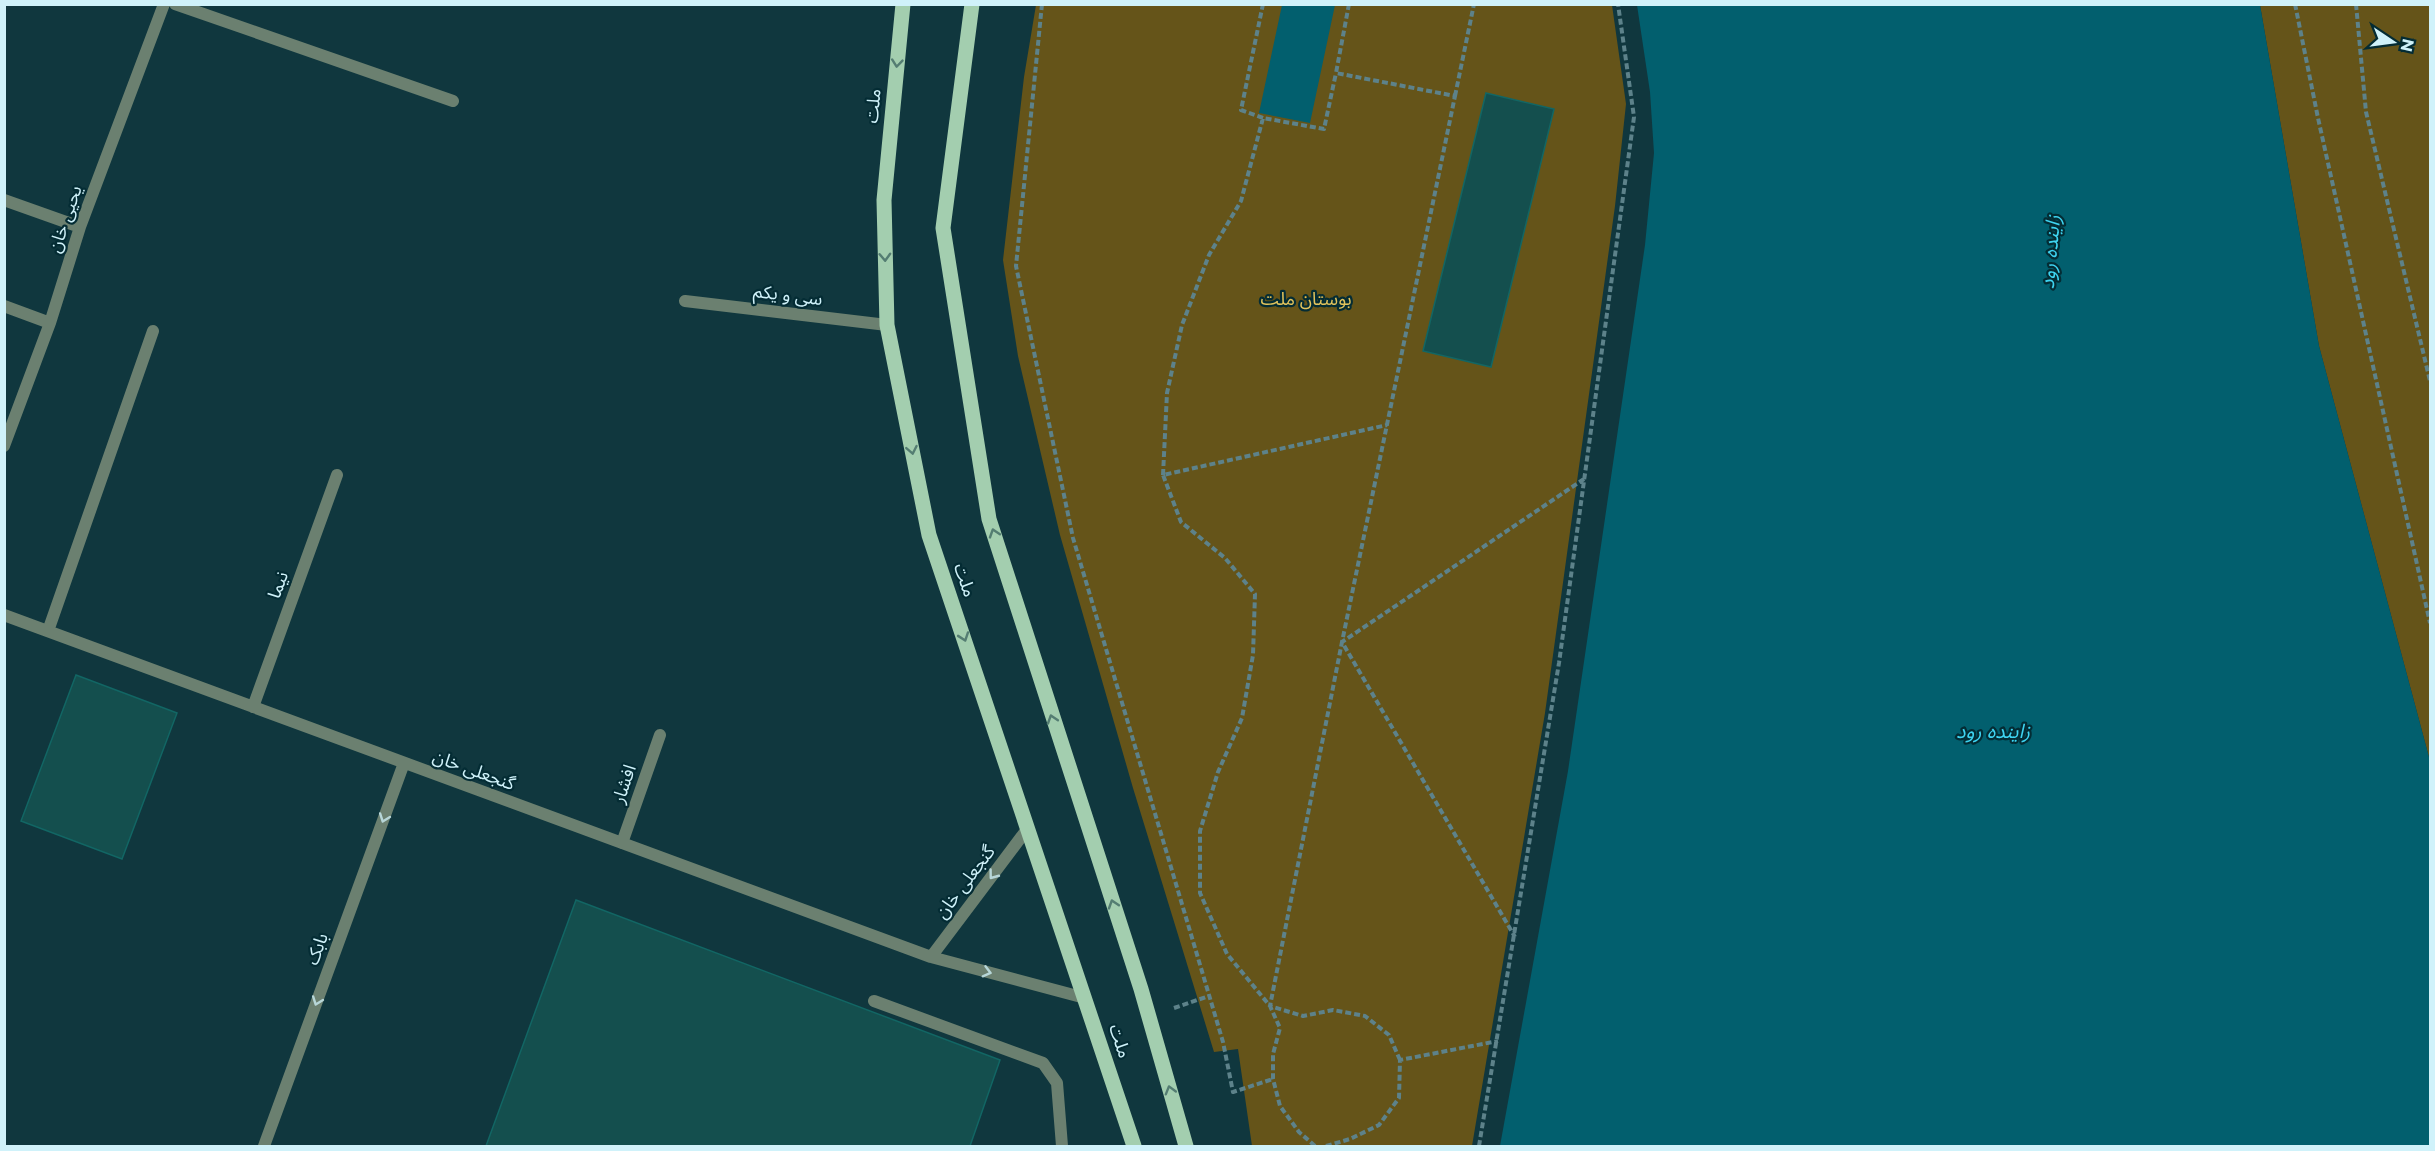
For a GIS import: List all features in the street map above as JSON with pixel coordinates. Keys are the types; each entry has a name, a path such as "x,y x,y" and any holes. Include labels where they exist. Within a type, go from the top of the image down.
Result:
{"main road":[{"name":"ملت","path":"903,4 884,200 887,325 929,535 1134,1146"},
{"name":"ملت","path":"972,4 944,228 989,519 1149,1016 1186,1146"}],"street":[{"name":"یحیی خان","path":"4,446 50,322 80,227 164,4"},
{"path":"175,4 453,101"},
{"path":"4,200 80,227"},
{"name":"سی و یکم","path":"685,301 887,325"},
{"path":"4,306 50,322"},
{"path":"48,631 153,332"},
{"name":"نیما","path":"254,707 337,475"},
{"name":"گنجعلی خان","path":"4,615 931,957 1085,998"},
{"name":"افشار","path":"622,843 660,735"},
{"name":"بابک","path":"264,1146 404,763"},
{"name":"گنجعلی خان","path":"931,957 1028,828"},
{"path":"874,1002 1043,1063 1058,1083 1062,1146"}],"path":[{"path":"1042,4 1016,266 1073,538 1223,1042 1233,1092 1273,1079"},
{"path":"1263,4 1241,110 1263,118 1324,129 1349,4"},
{"path":"1270,1006 1342,642 1474,4"},
{"path":"1479,1146 1559,663 1634,117 1618,4"},
{"path":"2295,4 2318,118 2430,623"},
{"path":"2356,4 2366,112 2430,381"},
{"path":"1336,73 1455,96"},
{"path":"1263,118 1241,201 1209,255 1182,325 1167,393 1163,475 1181,522 1225,558 1255,594 1253,656 1242,718 1218,772 1200,831 1200,893 1227,954 1270,1006 1280,1028 1273,1054 1273,1079 1280,1106 1299,1132 1315,1146"},
{"path":"1163,475 1387,425"},
{"path":"1342,642 1585,479"},
{"path":"1342,642 1515,937"},
{"path":"1149,1016 1209,996"},
{"path":"1270,1006 1303,1016 1333,1010 1365,1016 1389,1035 1400,1060 1399,1098 1379,1125 1350,1139 1326,1146"},
{"path":"1400,1060 1498,1041"}],"green space":[{"name":"بوستان ملت","path":"1036,5 1612,5 1626,104 1615,206 1545,713 1472,1146 1252,1146 1238,1049 1214,1052 1133,788 1060,535 1018,356 1003,260 1024,77"},
{"path":"2260,5 2430,5 2430,761 2319,346"}],"water":[{"path":"1282,5 1335,5 1310,123 1259,113"},
{"name":"زاینده رود","path":"1637,5 2260,5 2319,346 2430,761 2430,1146 1500,1146 1568,771 1645,245 1654,153 1650,92"}],"building":[{"path":"1486,93 1554,109 1491,367 1423,351"},
{"path":"76,675 177,713 122,859 21,821"},
{"path":"576,900 1000,1060 970,1146 486,1146"}]}
